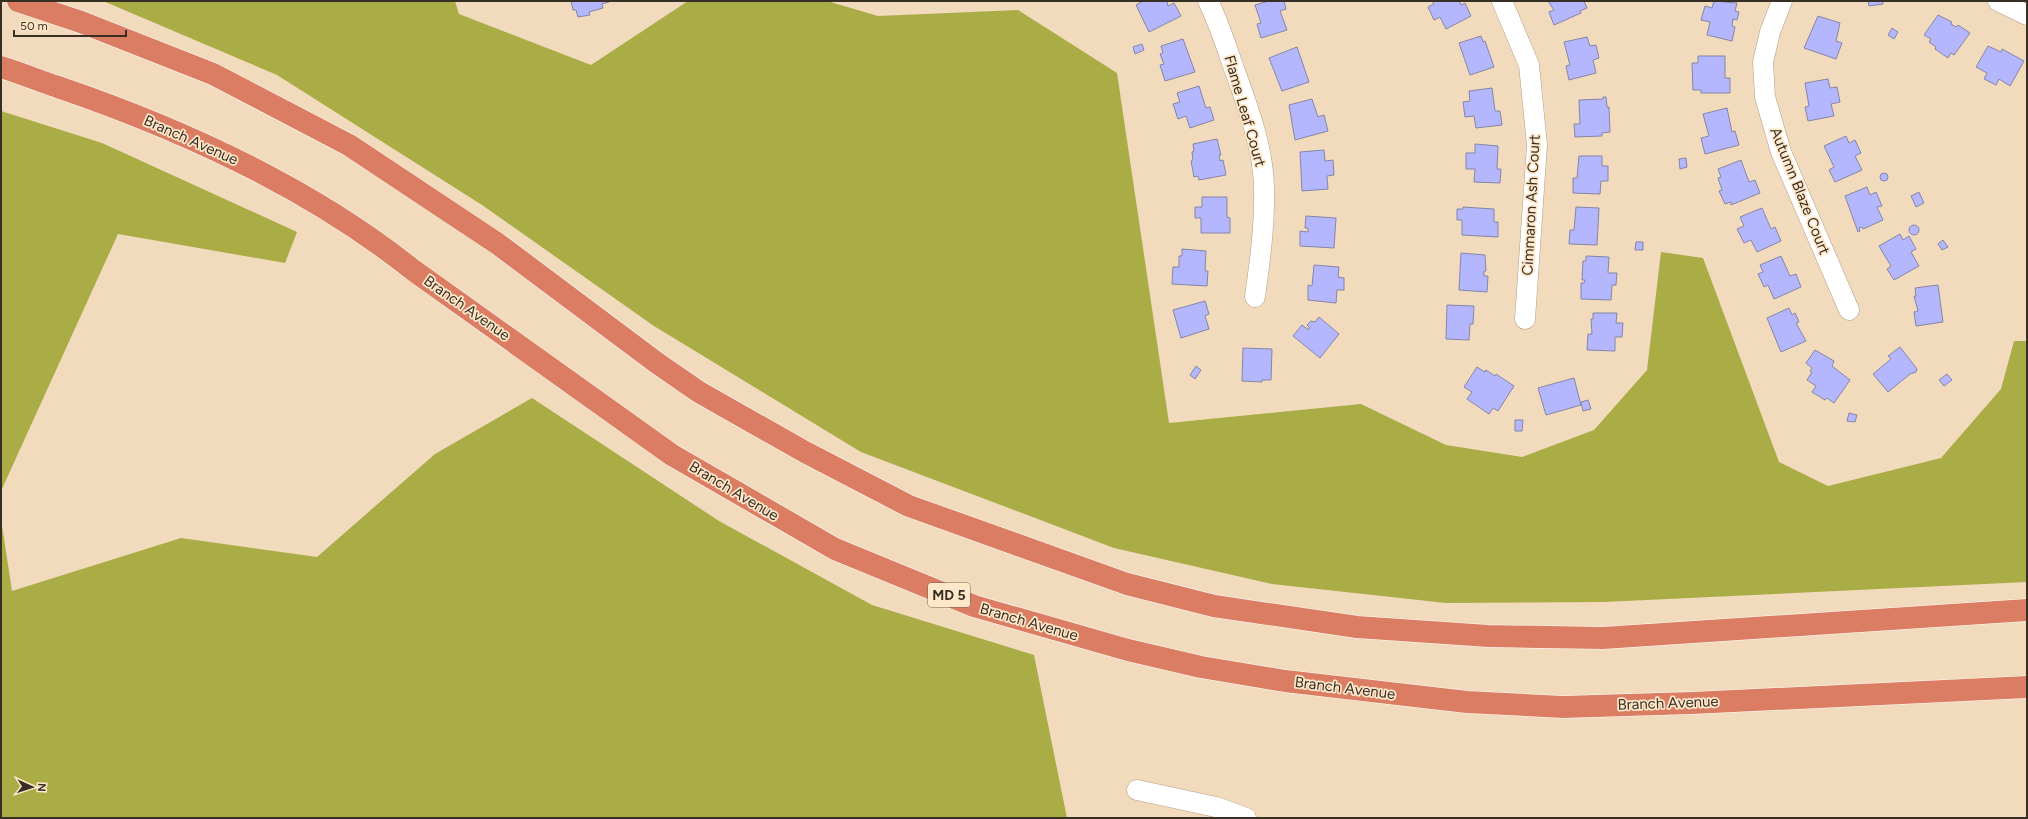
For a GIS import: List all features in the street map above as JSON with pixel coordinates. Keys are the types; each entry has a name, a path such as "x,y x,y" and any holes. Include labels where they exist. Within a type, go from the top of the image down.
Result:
{"highway":[{"path":"18,1 81,22 213,74 350,145 498,244 657,363 699,392 805,452 909,506 1127,584 1214,606 1356,627 1488,636 1603,638 2027,610"},
{"name":"Branch Avenue","path":"1,67 132,114 208,146 292,189 382,245 413,270 672,454 835,549 974,606 1128,650 1201,667 1285,681 1467,702 1578,706 1692,703 2027,687"}],"street":[{"name":"Flame Leaf Court","path":"1208,1 1215,15 1243,93 1259,148 1264,186 1264,207 1263,235 1255,297"},
{"name":"Cimmaron Ash Court","path":"1502,1 1529,65 1537,145 1524,318"},
{"name":"Autumn Blaze Court","path":"1782,1 1770,32 1763,62 1765,97 1781,152 1850,310"},
{"path":"1998,1 2027,16"},
{"path":"1137,790 1216,807 1246,818"}],"shaded area":[{"path":"103,1 455,1 459,14 591,65 688,1 827,1 878,16 1018,10 1117,73 1169,423 1361,404 1446,445 1522,457 1594,430 1647,370 1661,252 1703,258 1779,462 1828,486 1941,458 2001,389 2014,341 2027,341 2027,582 1604,602 1446,603 1272,584 1114,548 861,452 654,326 482,205 277,75"},
{"path":"1,111 102,143 297,232 285,263 118,234 1,491"},
{"path":"532,398 719,521 872,605 1034,655 1067,818 1,818 1,519 12,591 181,538 317,557 435,454"}],"building":[{"path":"571,1 609,2 602,4 603,8 589,12 590,15 578,17 576,10 573,10"},
{"path":"1143,1 1167,1 1168,6 1174,3 1181,16 1149,32 1136,5"},
{"path":"1269,1 1284,1 1286,9 1280,11 1287,30 1261,38 1257,24 1261,23 1255,5"},
{"path":"1432,1 1459,1 1461,5 1465,3 1471,16 1446,29 1440,17 1434,20 1428,7 1434,4"},
{"path":"1548,1 1584,1 1587,8 1580,11 1581,13 1554,25 1549,12 1554,10"},
{"path":"1714,1 1737,3 1735,11 1739,12 1737,20 1733,19 1732,26 1735,27 1732,41 1707,35 1710,22 1701,20 1705,6 1712,8"},
{"path":"1868,1 1883,1 1883,4 1869,6"},
{"path":"1938,15 1952,22 1951,24 1956,27 1958,25 1970,33 1954,55 1951,53 1948,58 1935,49 1936,47 1929,42 1931,39 1924,35"},
{"path":"1818,16 1840,23 1836,41 1842,43 1836,59 1804,48"},
{"path":"1892,28 1898,32 1894,39 1888,35"},
{"path":"1481,36 1483,42 1485,41 1494,67 1470,75 1459,43"},
{"path":"1587,37 1590,46 1596,45 1599,58 1593,60 1596,73 1569,80 1566,66 1570,65 1564,42"},
{"path":"1183,39 1195,72 1165,81 1160,65 1164,64 1160,54 1163,53 1161,46"},
{"path":"1142,44 1144,50 1135,54 1133,47"},
{"path":"1988,46 2001,52 2002,49 2024,61 2010,86 1999,79 1996,85 1984,79 1987,73 1976,67"},
{"path":"1297,47 1309,82 1282,91 1269,58"},
{"path":"1698,56 1725,56 1725,78 1730,78 1730,93 1701,93 1701,90 1693,90 1692,63 1698,63"},
{"path":"1828,79 1830,88 1837,87 1840,102 1831,104 1834,116 1808,121 1805,107 1809,106 1805,83"},
{"path":"1199,86 1206,108 1210,107 1214,120 1190,128 1186,116 1178,119 1173,104 1180,102 1177,93"},
{"path":"1492,88 1495,111 1500,111 1502,125 1476,128 1474,116 1465,117 1463,102 1470,101 1469,91"},
{"path":"1603,97 1606,97 1607,107 1609,107 1610,132 1602,133 1602,136 1575,137 1574,124 1580,124 1579,100 1603,99"},
{"path":"1312,99 1318,117 1324,115 1328,131 1295,140 1289,105"},
{"path":"1727,108 1732,132 1735,131 1739,145 1705,154 1701,138 1709,136 1703,114"},
{"path":"1846,136 1849,143 1855,140 1861,153 1855,156 1862,170 1835,182 1829,170 1834,167 1824,146"},
{"path":"1217,139 1221,155 1219,155 1220,161 1223,160 1226,175 1199,180 1198,176 1194,177 1191,161 1193,160 1193,144"},
{"path":"1475,144 1498,146 1497,169 1501,169 1500,183 1474,182 1475,169 1466,169 1466,153 1475,153"},
{"path":"1324,150 1325,161 1333,160 1334,175 1327,176 1328,189 1302,191 1300,152"},
{"path":"1579,156 1602,156 1602,166 1608,166 1608,181 1601,181 1600,194 1573,193 1573,178 1577,178"},
{"path":"1686,158 1687,167 1680,169 1679,159"},
{"path":"1741,160 1749,182 1755,180 1760,193 1731,205 1731,202 1725,204 1719,191 1722,190 1718,178 1721,177 1718,169"},
{"path":"1882,173 1886,173 1888,177 1886,181 1882,181 1880,179 1880,175"},
{"path":"1867,187 1870,195 1876,192 1882,206 1877,207 1883,220 1863,229 1862,227 1859,228 1860,231 1858,232 1845,196"},
{"path":"1919,192 1924,203 1916,207 1911,196"},
{"path":"1202,197 1227,197 1227,217 1230,218 1230,233 1201,233 1201,218 1195,218 1195,207 1202,207"},
{"path":"1463,207 1494,209 1494,222 1498,222 1498,237 1462,235 1462,220 1457,220 1457,209 1463,209"},
{"path":"1576,207 1599,208 1597,245 1569,244 1570,230 1574,230"},
{"path":"1762,208 1771,229 1775,227 1781,241 1757,252 1751,240 1744,243 1737,229 1744,226 1740,217"},
{"path":"1306,216 1336,218 1334,248 1300,246 1300,231 1308,232 1308,228 1305,228"},
{"path":"1912,225 1916,225 1919,230 1916,235 1912,235 1909,232 1909,228"},
{"path":"1900,234 1903,240 1909,236 1916,249 1911,252 1919,266 1894,280 1887,269 1891,266 1879,246"},
{"path":"1943,240 1948,247 1942,250 1938,244"},
{"path":"1636,242 1643,242 1643,250 1635,250"},
{"path":"1182,249 1206,251 1205,271 1208,271 1207,286 1172,284 1173,267 1179,267 1179,256 1182,256"},
{"path":"1461,253 1485,255 1486,271 1484,271 1484,276 1488,276 1487,292 1459,290"},
{"path":"1586,256 1609,257 1608,273 1617,273 1616,285 1612,285 1611,300 1581,299 1581,283 1584,283 1585,280 1582,280 1583,261 1586,261"},
{"path":"1781,256 1790,276 1796,274 1801,287 1774,299 1768,285 1764,287 1758,274 1763,272 1760,265"},
{"path":"1314,265 1339,267 1338,277 1344,278 1344,290 1337,290 1336,303 1308,300 1308,285 1312,286"},
{"path":"1938,285 1943,322 1916,326 1914,312 1918,311 1914,296 1916,296 1915,288"},
{"path":"1205,301 1209,314 1205,316 1209,329 1181,338 1173,310"},
{"path":"1447,305 1474,306 1473,324 1470,324 1469,340 1446,339"},
{"path":"1789,308 1792,315 1795,313 1799,322 1796,323 1806,341 1781,352 1767,318"},
{"path":"1593,313 1617,313 1616,323 1623,323 1622,337 1615,337 1615,351 1587,350 1588,334 1592,334 1591,319 1593,319"},
{"path":"1319,317 1339,334 1320,358 1293,336 1302,325 1309,330 1307,325 1311,321 1315,322"},
{"path":"1900,347 1917,369 1916,372 1910,374 1888,392 1873,374 1891,359 1888,356"},
{"path":"1243,348 1272,349 1271,380 1262,380 1262,382 1242,381"},
{"path":"1815,350 1834,361 1832,366 1850,380 1834,403 1827,398 1825,400 1812,392 1816,386 1807,380 1812,372 1810,371 1812,368 1806,363"},
{"path":"1196,366 1201,370 1195,379 1190,375"},
{"path":"1477,367 1485,372 1486,370 1495,376 1496,374 1514,386 1498,411 1493,408 1489,414 1467,399 1472,392 1464,387"},
{"path":"1947,374 1952,380 1944,386 1939,380"},
{"path":"1574,378 1581,405 1546,415 1538,388"},
{"path":"1588,400 1591,409 1583,411 1581,402"},
{"path":"1849,413 1857,415 1855,422 1847,421"},
{"path":"1515,420 1523,420 1522,431 1515,431"}]}
